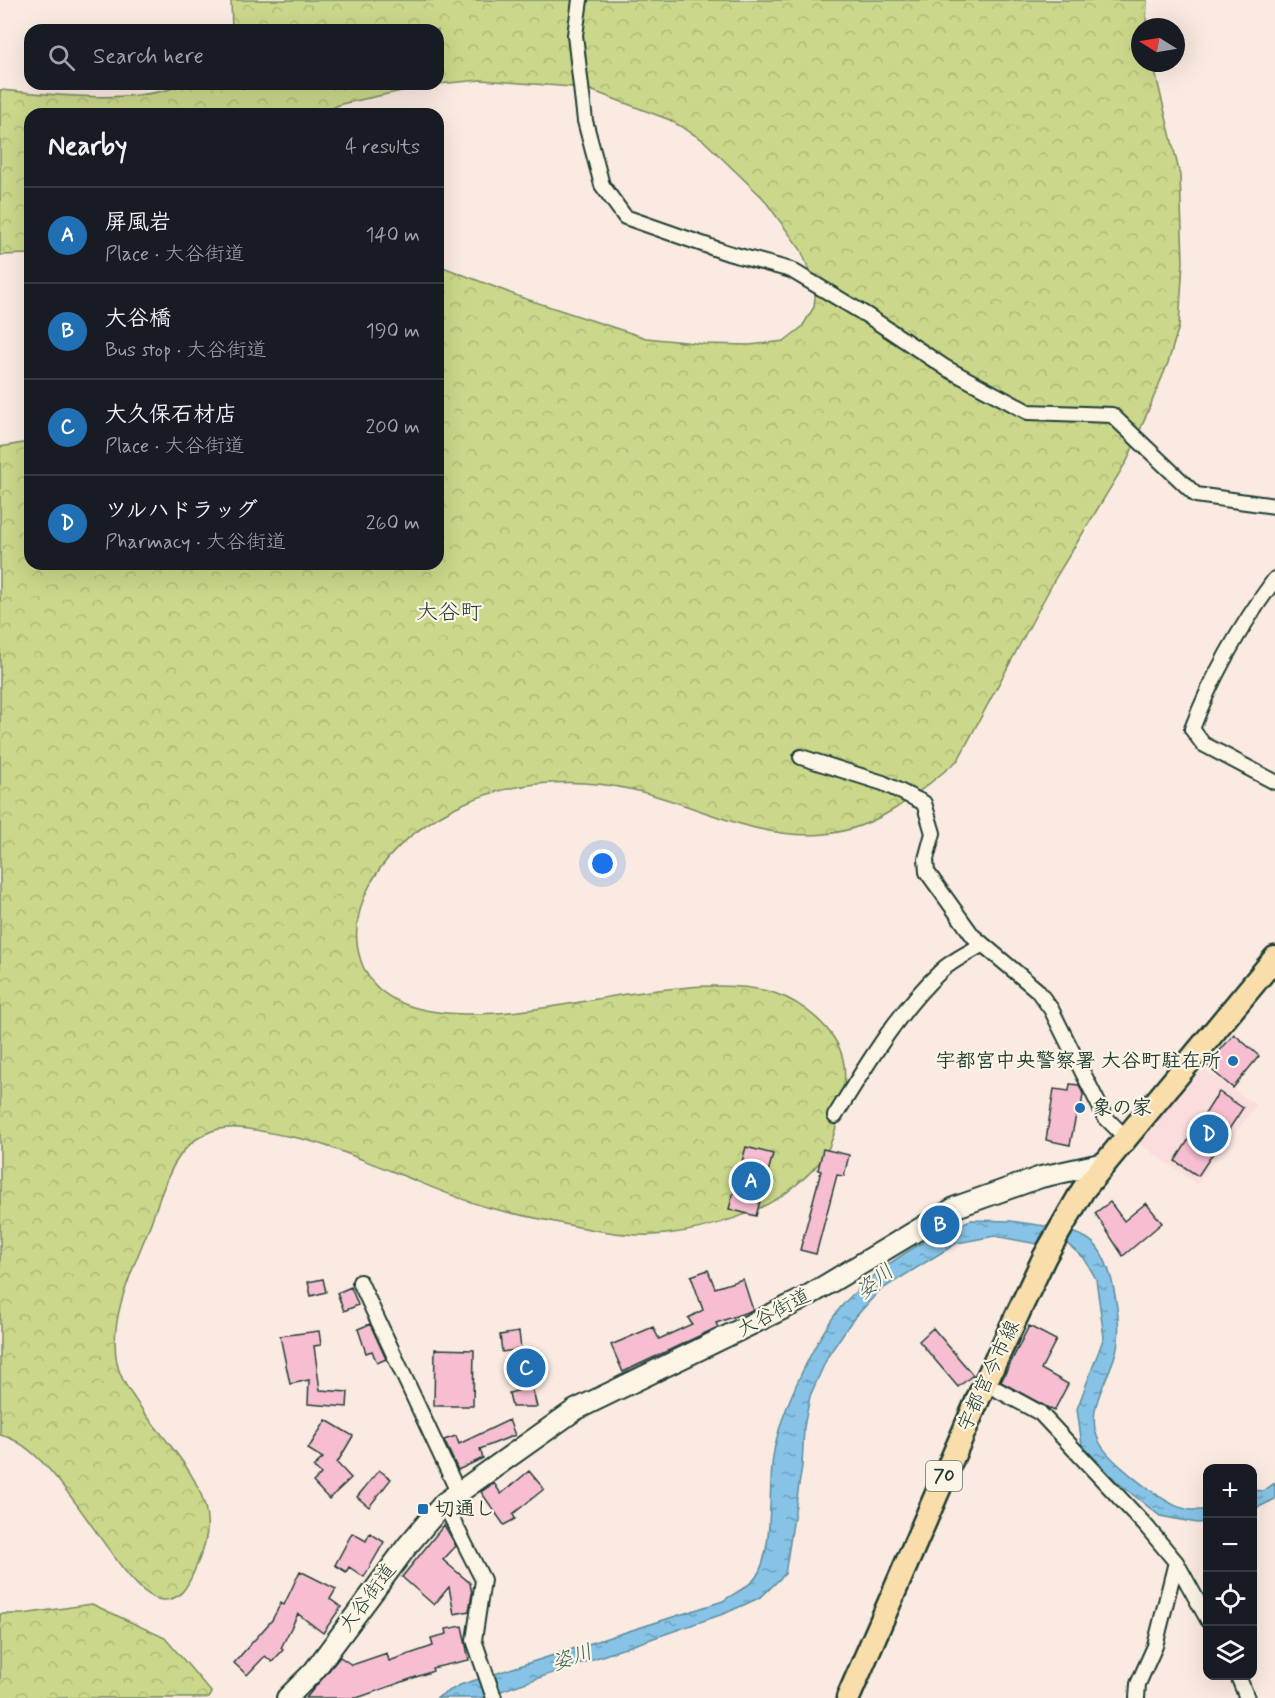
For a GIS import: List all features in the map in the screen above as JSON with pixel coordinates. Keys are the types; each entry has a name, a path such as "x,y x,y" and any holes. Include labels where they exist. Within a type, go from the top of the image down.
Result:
{"main road":[{"name":"70","path":"1106,1163 1275,958"},
{"name":"宇都宮今市線","path":"848,1698 985,1383 1045,1256 1063,1222 1106,1163"},
{"name":"大谷街道","path":"287,1698 314,1671 408,1545 451,1498 595,1399 801,1300 956,1207 1041,1177 1106,1163"}],"street":[{"path":"580,0 575,35 585,121 602,185 625,216 728,253 791,270 868,316 946,368 1028,412 1112,415 1196,495 1275,506"},
{"path":"1275,579 1252,610 1201,706 1192,729 1203,744 1275,782"},
{"path":"801,757 883,783 924,803 933,833 926,859 927,872 981,945 1037,990 1051,1009 1105,1118 1126,1138"},
{"path":"835,1116 884,1040 915,1000 943,969 981,945"},
{"path":"360,1282 483,1580 474,1640 494,1698"},
{"path":"985,1383 1041,1413 1146,1526 1176,1562 1203,1611"},
{"path":"1137,1698 1138,1684 1155,1646 1176,1562"},
{"path":"1240,1680 1247,1698"}],"shaded area":[{"path":"1199,1066 1256,1105 1197,1184 1137,1142"}],"green space":[{"path":"231,0 1147,0 1146,18 1131,18 1131,72 1155,72 1180,175 1183,261 1179,326 1168,363 1128,459 1056,577 958,760 913,797 863,825 844,831 800,835 751,827 634,790 589,783 543,783 498,791 456,807 416,832 382,866 363,901 358,918 357,944 361,961 378,988 404,1004 438,1012 477,1014 556,1006 657,990 698,987 738,987 774,993 796,1003 816,1018 833,1037 839,1048 843,1059 844,1081 841,1108 834,1134 825,1155 808,1175 769,1203 717,1224 682,1232 642,1235 593,1230 486,1207 341,1151 301,1139 256,1130 225,1128 196,1139 181,1154 167,1178 129,1277 116,1329 117,1363 124,1383 183,1462 205,1505 207,1534 193,1574 179,1595 164,1600 147,1594 129,1576 46,1466 23,1446 0,1435 0,447 24,443 24,570 444,570 444,267 523,298 646,338 704,344 750,345 784,341 802,327 814,307 816,287 801,250 763,198 703,140 670,120 585,88 481,80 444,83 444,24 232,24"},
{"path":"0,90 94,97 143,94 165,90 406,90 341,104 333,108 24,108 24,254 0,255"},
{"path":"92,1604 165,1638 212,1693 209,1698 0,1698 0,1614 23,1614"}],"water":[{"name":"姿川","path":"971,1220 1010,1221 1046,1226 1037,1244 995,1236 957,1243 879,1291 851,1322 828,1356 810,1396 804,1427 802,1466 785,1574 761,1597 726,1613 481,1698 436,1698 460,1685 723,1601 750,1584 762,1566 766,1552 773,1457 783,1417 803,1371 827,1327 852,1295 893,1261 923,1242"},
{"path":"1070,1231 1088,1239 1097,1247 1108,1269 1116,1298 1118,1341 1116,1352 1095,1408 1095,1431 1100,1443 1123,1468 1164,1499 1184,1509 1203,1510 1203,1522 1160,1516 1117,1482 1082,1445 1077,1409 1104,1337 1096,1279 1084,1258 1065,1242"},
{"path":"1275,1483 1275,1499 1257,1508 1257,1490 1263,1491"}],"building":[{"name":"宇都宮中央警察署 大谷町駐在所","path":"1234,1034 1259,1056 1233,1088 1207,1066"},
{"path":"1070,1084 1079,1085 1083,1094 1080,1115 1076,1115 1070,1145 1046,1140 1054,1089 1069,1091"},
{"path":"1219,1092 1243,1108 1198,1176 1175,1161"},
{"path":"746,1147 773,1154 756,1216 729,1209"},
{"path":"823,1149 849,1155 844,1176 837,1175 816,1254 800,1250 821,1171 818,1170"},
{"path":"1110,1202 1124,1221 1146,1203 1162,1223 1123,1256 1095,1213"},
{"path":"708,1270 715,1288 743,1279 753,1310 716,1323 718,1327 623,1372 611,1345 653,1327 659,1339 692,1324 688,1318 703,1310 691,1276"},
{"path":"323,1279 326,1292 311,1296 308,1282"},
{"path":"351,1287 358,1305 344,1311 337,1293"},
{"path":"370,1324 386,1359 377,1363 372,1351 366,1353 358,1329"},
{"path":"1029,1326 1056,1340 1041,1369 1068,1384 1054,1411 1001,1382"},
{"path":"933,1328 973,1375 958,1387 919,1341"},
{"path":"319,1331 321,1345 314,1346 320,1390 348,1392 347,1407 308,1404 309,1380 290,1384 280,1336"},
{"path":"519,1332 521,1349 502,1352 500,1335"},
{"path":"435,1349 474,1350 473,1406 434,1406"},
{"path":"534,1358 537,1374 518,1378 515,1361"},
{"path":"532,1387 537,1407 512,1407 509,1393"},
{"path":"326,1420 353,1436 337,1463 351,1478 329,1499 313,1482 321,1474 313,1467 323,1458 308,1449"},
{"path":"509,1420 515,1435 480,1449 483,1458 458,1470 444,1440 456,1436 459,1444"},
{"path":"379,1470 391,1479 369,1507 357,1497"},
{"path":"529,1471 544,1489 513,1514 515,1519 504,1525 481,1492 494,1483 501,1494"},
{"path":"444,1525 456,1546 443,1560 470,1583 472,1594 469,1611 454,1614 449,1587 434,1605 402,1577"},
{"path":"352,1533 366,1541 370,1533 384,1542 364,1577 349,1567 346,1572 335,1565"},
{"path":"300,1571 336,1589 330,1599 341,1607 323,1633 298,1614 281,1648 283,1650 272,1662 265,1656 247,1675 234,1663 272,1620 281,1603 284,1605"},
{"path":"462,1626 469,1660 432,1668 433,1671 357,1698 306,1698 340,1657 352,1665 387,1653 389,1661 433,1646 431,1638 447,1634 446,1629"}],"place":[{"name":"宇都宮中央警察署 大谷町駐在所","path":"1233,1061"},
{"name":"象の家","path":"1080,1108"},
{"name":"ツルハドラッグ","path":"1209,1134"},
{"name":"屏風岩","path":"751,1181"},
{"name":"大谷橋","path":"940,1225"},
{"name":"大久保石材店","path":"526,1368"},
{"name":"切通し","path":"423,1509"}],"district":[{"name":"大谷町","path":"449,613"}]}
